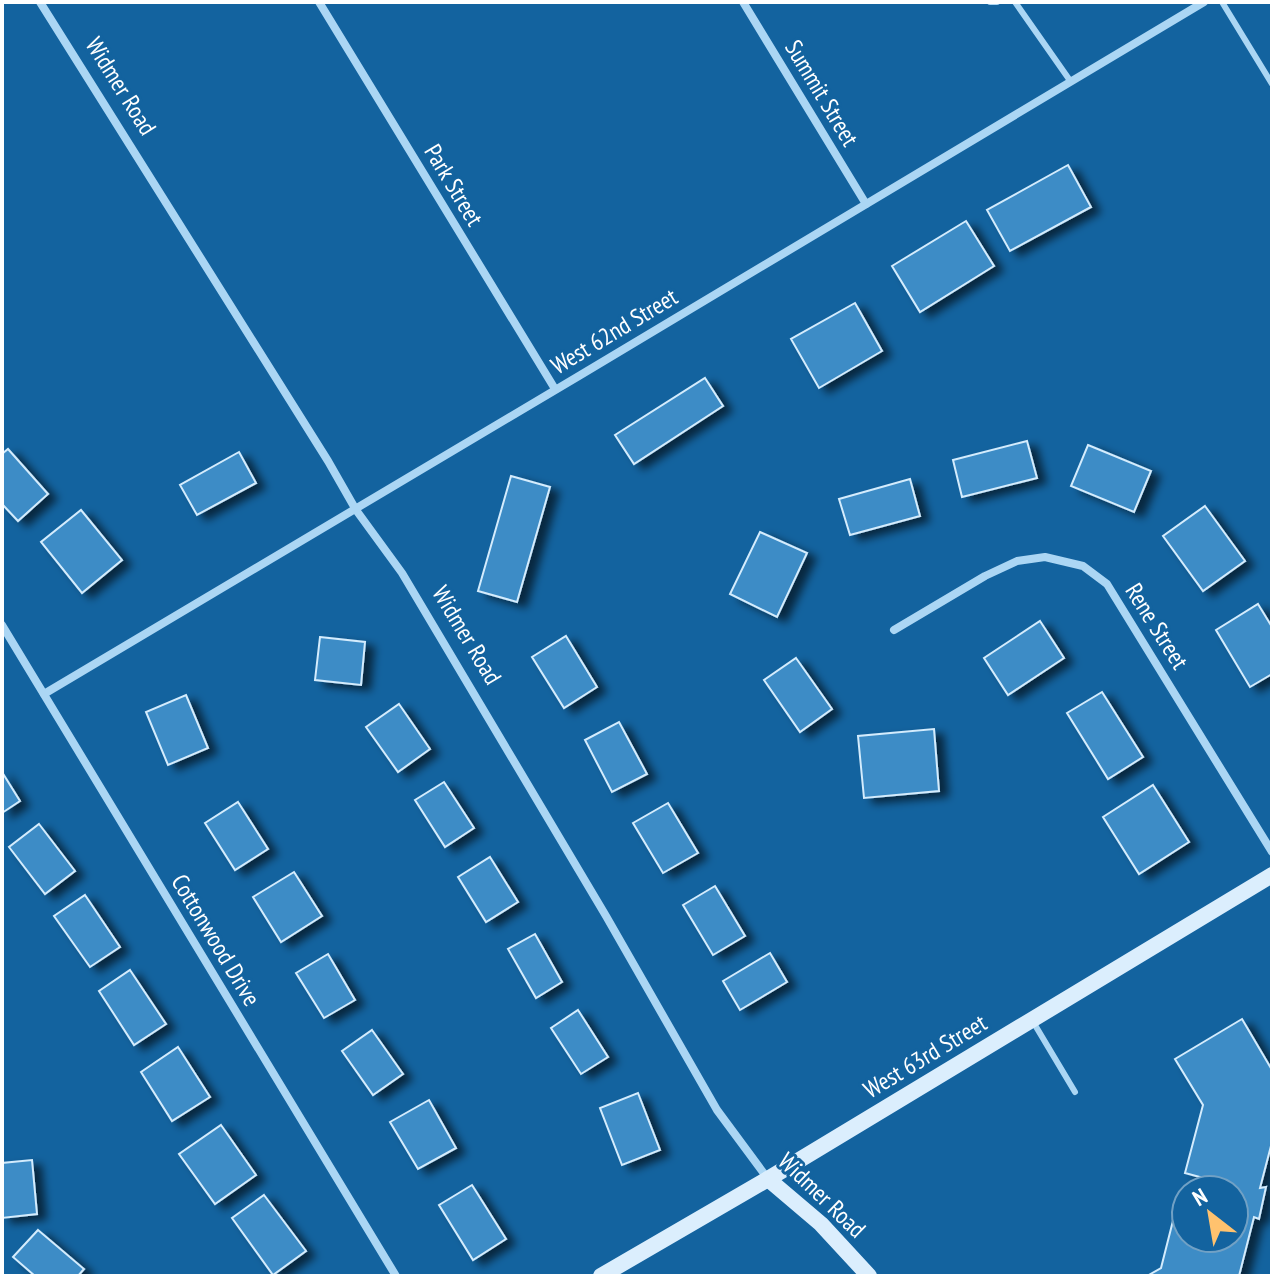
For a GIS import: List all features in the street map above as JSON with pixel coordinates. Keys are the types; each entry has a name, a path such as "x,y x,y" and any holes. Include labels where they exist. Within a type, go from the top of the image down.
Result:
{"street":[{"name":"Widmer Road","path":"40,2 356,510 410,587 606,916 717,1110 768,1179 821,1224 869,1276"},
{"name":"Park Street","path":"319,2 555,389"},
{"name":"Summit Street","path":"743,2 866,204"},
{"name":"West 62nd Street","path":"44,694 1204,2"},
{"name":"Rene Street","path":"894,630 985,576 1017,561 1045,557 1083,566 1107,584 1272,852"},
{"name":"Cottonwood Drive","path":"2,625 396,1276"},
{"name":"West 63rd Street","path":"601,1276 768,1179 1272,875"}],"lane":[{"path":"990,2 997,2"},
{"path":"1015,2 1071,82"},
{"path":"1222,2 1272,84"},
{"path":"1032,1020 1075,1092"}],"building":[{"path":"1068,165 1091,207 1010,251 987,210"},
{"path":"966,221 994,266 920,312 892,266"},
{"path":"855,303 882,351 819,388 791,339"},
{"path":"705,378 723,406 634,464 615,435"},
{"path":"1027,441 1037,478 962,497 953,460"},
{"path":"1088,445 1151,471 1134,512 1071,486"},
{"path":"8,449 48,494 18,521 2,504 2,454"},
{"path":"239,452 256,483 197,515 180,485"},
{"path":"511,476 550,487 517,602 478,591"},
{"path":"910,479 920,516 850,535 839,499"},
{"path":"1205,506 1245,561 1203,591 1163,536"},
{"path":"81,510 122,560 82,593 41,542"},
{"path":"760,532 807,553 777,617 730,594"},
{"path":"1258,604 1272,627 1272,674 1250,687 1216,630"},
{"path":"1040,621 1064,658 1008,695 984,658"},
{"path":"566,636 597,687 564,708 532,657"},
{"path":"320,637 365,642 361,685 315,680"},
{"path":"796,658 832,709 800,732 764,680"},
{"path":"1102,692 1143,757 1108,779 1067,713"},
{"path":"186,695 208,748 168,765 146,712"},
{"path":"399,704 430,749 398,772 366,727"},
{"path":"619,722 647,774 612,792 585,740"},
{"path":"934,729 939,791 864,798 858,736"},
{"path":"2,772 20,801 2,813"},
{"path":"444,782 474,828 445,847 415,800"},
{"path":"1153,785 1189,842 1139,874 1103,817"},
{"path":"238,802 268,849 235,870 205,823"},
{"path":"668,803 698,853 663,873 633,823"},
{"path":"39,824 75,871 45,894 9,847"},
{"path":"490,857 518,902 486,922 458,877"},
{"path":"294,872 322,916 281,942 253,897"},
{"path":"715,886 745,936 713,955 683,905"},
{"path":"85,895 120,947 90,967 54,916"},
{"path":"535,934 562,982 536,998 508,949"},
{"path":"770,953 787,982 740,1010 723,981"},
{"path":"328,954 355,1000 324,1018 296,973"},
{"path":"130,970 166,1024 134,1045 99,991"},
{"path":"578,1010 608,1057 581,1074 551,1028"},
{"path":"1242,1019 1272,1070 1272,1142 1260,1188 1266,1187 1259,1219 1254,1217 1250,1233 1250,1174 1185,1173 1203,1105 1175,1059"},
{"path":"372,1030 403,1074 373,1095 342,1051"},
{"path":"178,1047 210,1097 172,1121 141,1072"},
{"path":"638,1093 660,1150 622,1165 600,1108"},
{"path":"429,1100 456,1148 418,1169 390,1122"},
{"path":"221,1125 256,1175 215,1204 179,1154"},
{"path":"32,1160 37,1214 2,1218 2,1163"},
{"path":"472,1185 506,1239 473,1260 439,1205"},
{"path":"264,1195 306,1251 273,1275 232,1218"},
{"path":"38,1230 84,1269 78,1276 35,1276 13,1257"},
{"path":"1170,1232 1170,1254 1245,1254 1239,1276 1147,1276 1161,1268"}]}
